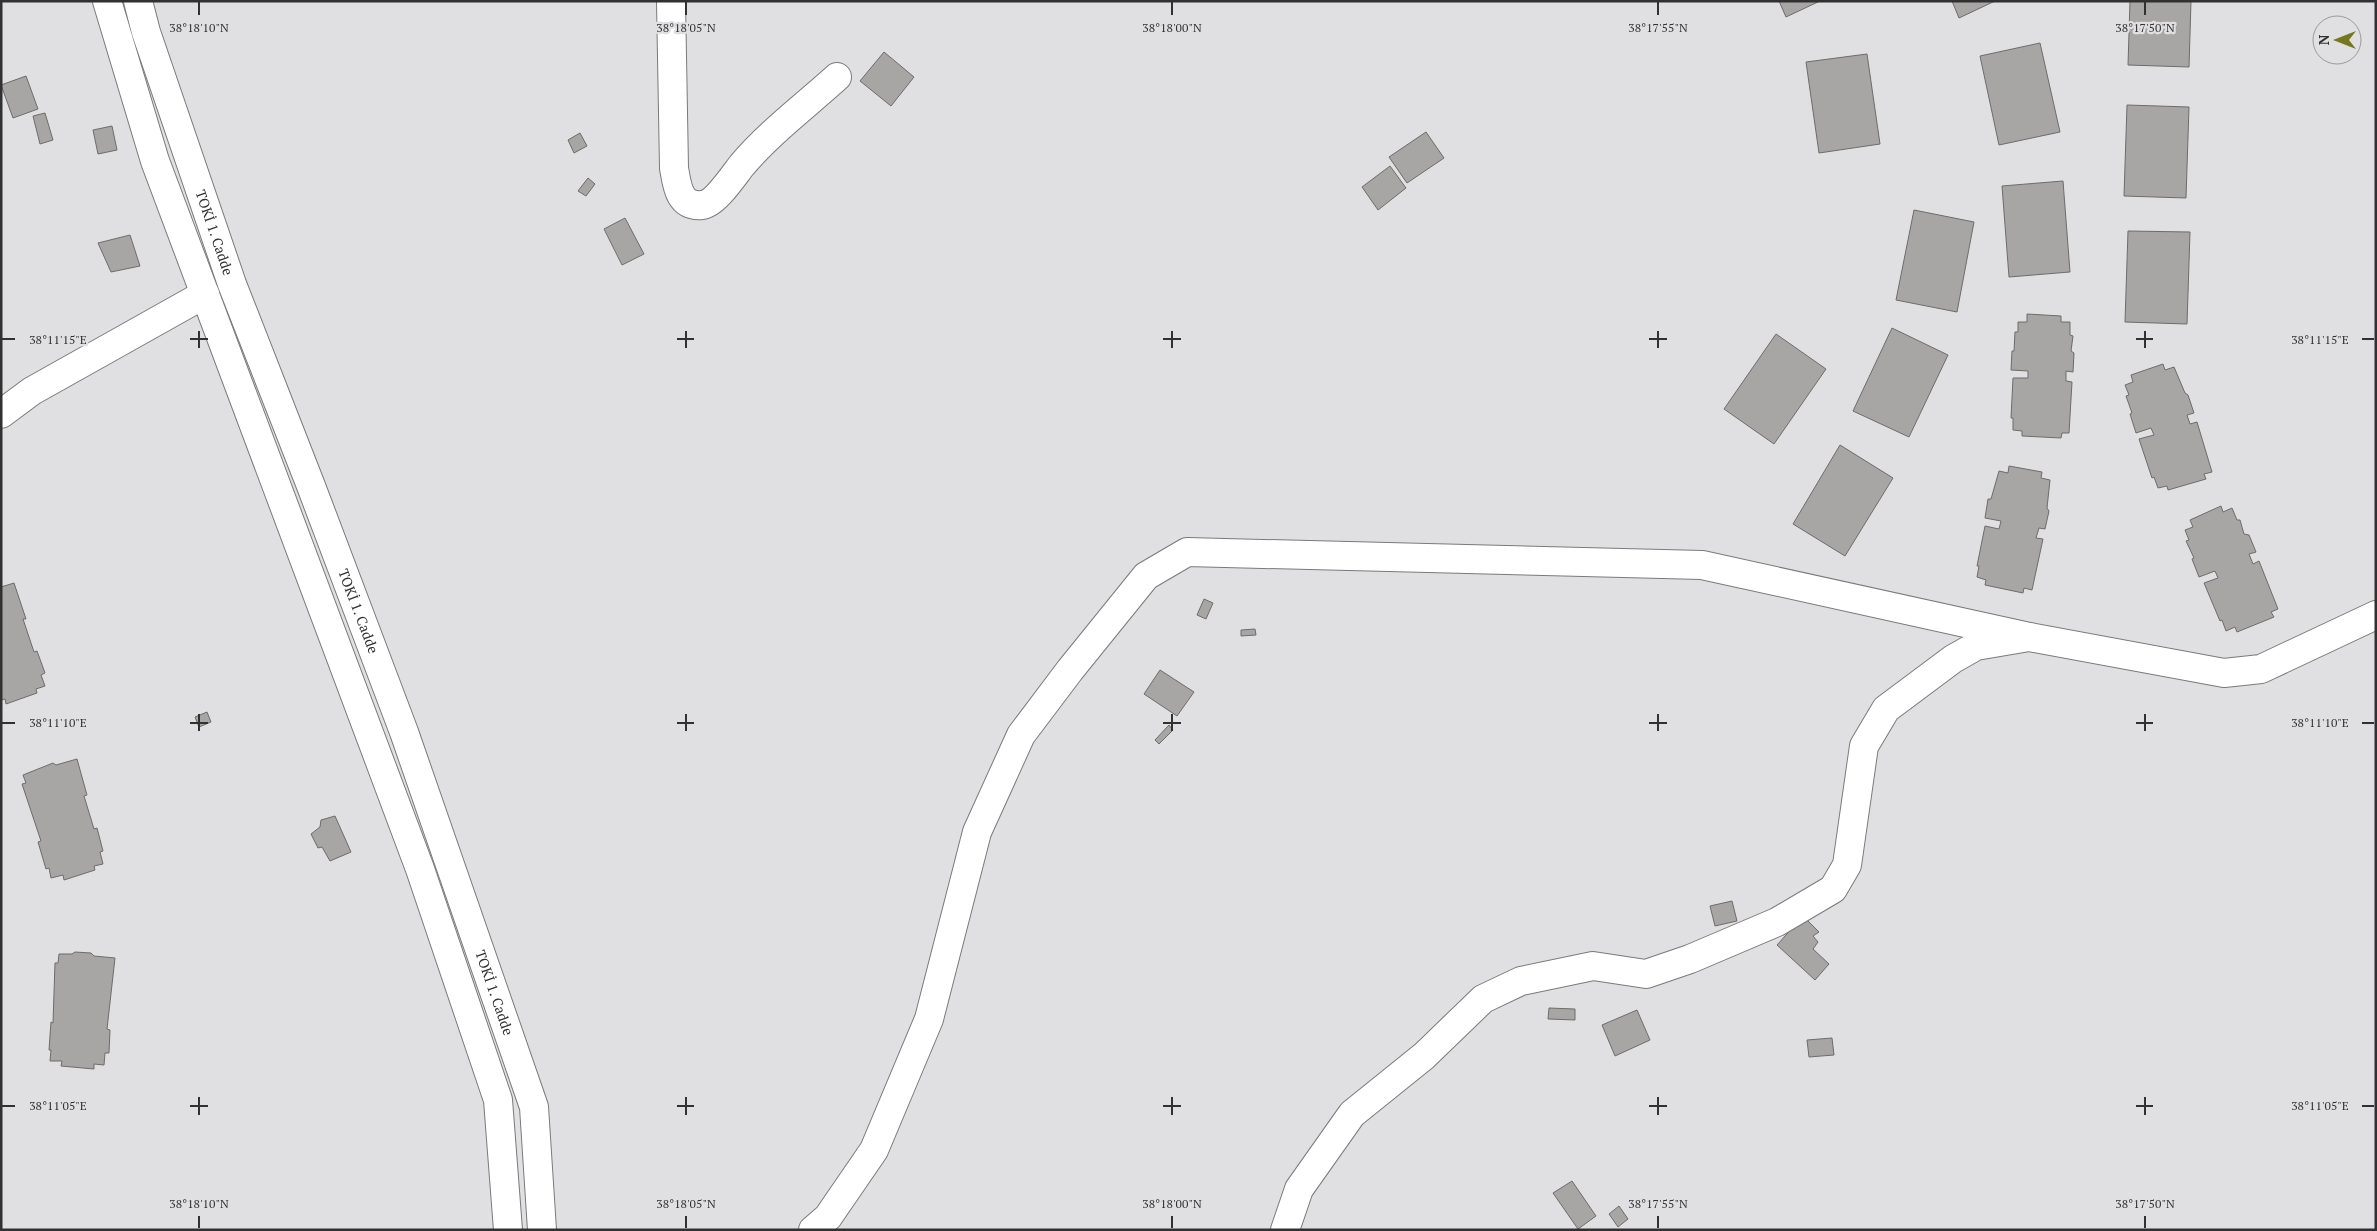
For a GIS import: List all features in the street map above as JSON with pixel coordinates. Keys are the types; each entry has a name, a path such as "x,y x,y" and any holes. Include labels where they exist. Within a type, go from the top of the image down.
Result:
{"street":[{"path":"107,1 155,161 420,868 498,1100 508,1230"},
{"name":"TOKİ 1. Cadde","path":"138,1 149,42 232,284 315,495 404,732 534,1107 542,1230"},
{"path":"671,1 674,168 677,190 683,200 691,205 704,205 714,198 758,146 838,77"},
{"path":"1,414 32,391 205,294"},
{"path":"813,1230 828,1217 874,1150 928,1019 977,832 1021,735 1070,670 1146,576 1187,552 1702,565 2030,637 2224,673 2261,669 2376,615"},
{"path":"1285,1230 1299,1189 1352,1114 1424,1056 1483,999 1521,981 1593,966 1646,974 1690,959 1777,922 1833,889 1847,865 1864,746 1886,709 1954,659 1976,646 2030,637"}],"building":[{"path":"1779,1 1820,1 1786,17"},
{"path":"1952,1 1995,1 1959,18"},
{"path":"2130,1 2191,1 2189,67 2128,65"},
{"path":"2040,43 2060,132 1999,145 1980,56"},
{"path":"884,52 914,77 891,106 860,81"},
{"path":"1867,54 1880,144 1819,153 1806,62"},
{"path":"26,76 38,109 13,118 1,85"},
{"path":"2127,105 2189,107 2186,198 2124,196"},
{"path":"45,113 53,140 40,144 33,116"},
{"path":"112,126 117,150 98,154 93,130"},
{"path":"1426,132 1444,158 1407,183 1389,157"},
{"path":"580,133 587,146 574,153 568,140"},
{"path":"1390,166 1406,188 1378,210 1362,187"},
{"path":"588,178 595,184 586,196 578,191"},
{"path":"2063,181 2070,272 2009,277 2002,186"},
{"path":"1914,210 1974,222 1957,312 1896,300"},
{"path":"625,218 644,254 622,265 604,229"},
{"path":"2128,231 2190,232 2187,324 2125,322"},
{"path":"130,235 140,266 111,272 98,243"},
{"path":"2027,314 2061,316 2061,322 2070,322 2070,335 2073,336 2071,351 2074,353 2073,372 2066,371 2066,381 2072,382 2069,433 2062,433 2061,438 2022,436 2022,431 2013,430 2013,418 2011,418 2013,378 2028,378 2028,371 2011,370 2012,351 2014,351 2015,332 2018,332 2018,322 2027,322"},
{"path":"1892,328 1948,355 1909,437 1853,411"},
{"path":"1776,334 1826,369 1774,444 1724,409"},
{"path":"2163,364 2165,370 2174,367 2185,393 2188,395 2194,413 2187,415 2190,424 2197,422 2212,472 2204,474 2206,479 2168,490 2167,486 2158,488 2154,477 2152,478 2139,439 2154,435 2151,428 2136,433 2126,396 2129,395 2125,385 2133,382 2131,375"},
{"path":"1840,445 1893,478 1845,556 1793,524"},
{"path":"2009,466 2042,472 2041,478 2050,480 2047,508 2049,511 2045,529 2039,528 2036,538 2043,539 2032,590 2024,588 2023,593 1985,585 1986,580 1977,577 1979,566 1977,566 1985,526 1999,529 2001,521 1985,518 1988,499 1991,499 1999,471 2008,473"},
{"path":"2221,506 2223,512 2232,508 2237,520 2240,520 2244,534 2249,535 2256,552 2249,554 2253,564 2259,561 2278,609 2271,612 2274,617 2237,632 2235,627 2226,631 2204,583 2218,578 2215,571 2199,577 2192,559 2194,558 2186,541 2189,540 2185,530 2193,527 2190,520"},
{"path":"14,583 26,619 23,619 34,652 37,651 45,673 41,675 45,686 36,689 37,693 6,704 5,699 1,700 1,587"},
{"path":"1204,599 1213,603 1206,619 1197,615"},
{"path":"1255,629 1256,635 1241,636 1241,630"},
{"path":"1160,670 1194,692 1177,716 1144,694"},
{"path":"207,712 211,722 199,727 195,717"},
{"path":"1169,725 1173,730 1159,744 1155,740"},
{"path":"77,759 87,795 84,796 94,829 97,828 103,851 100,852 103,864 94,866 95,870 64,880 63,875 51,878 49,868 46,869 38,842 41,841 22,784 26,783 23,775 53,763 56,765"},
{"path":"335,816 351,852 330,861 322,847 318,848 311,834 320,827 321,820"},
{"path":"1732,901 1737,921 1715,926 1710,906"},
{"path":"1803,916 1819,932 1813,936 1818,942 1813,949 1829,964 1815,980 1777,945"},
{"path":"75,952 115,958 107,1029 110,1030 109,1053 105,1053 104,1065 94,1064 94,1069 61,1066 62,1061 50,1061 51,1050 49,1050 51,1022 53,1023 55,963 58,963 59,954 72,954"},
{"path":"1549,1008 1575,1009 1575,1020 1548,1019"},
{"path":"1637,1010 1650,1040 1615,1056 1602,1025"},
{"path":"1832,1038 1834,1055 1809,1057 1807,1040"},
{"path":"1572,1181 1596,1216 1578,1229 1553,1193"},
{"path":"1619,1206 1628,1219 1618,1227 1609,1214"}]}
